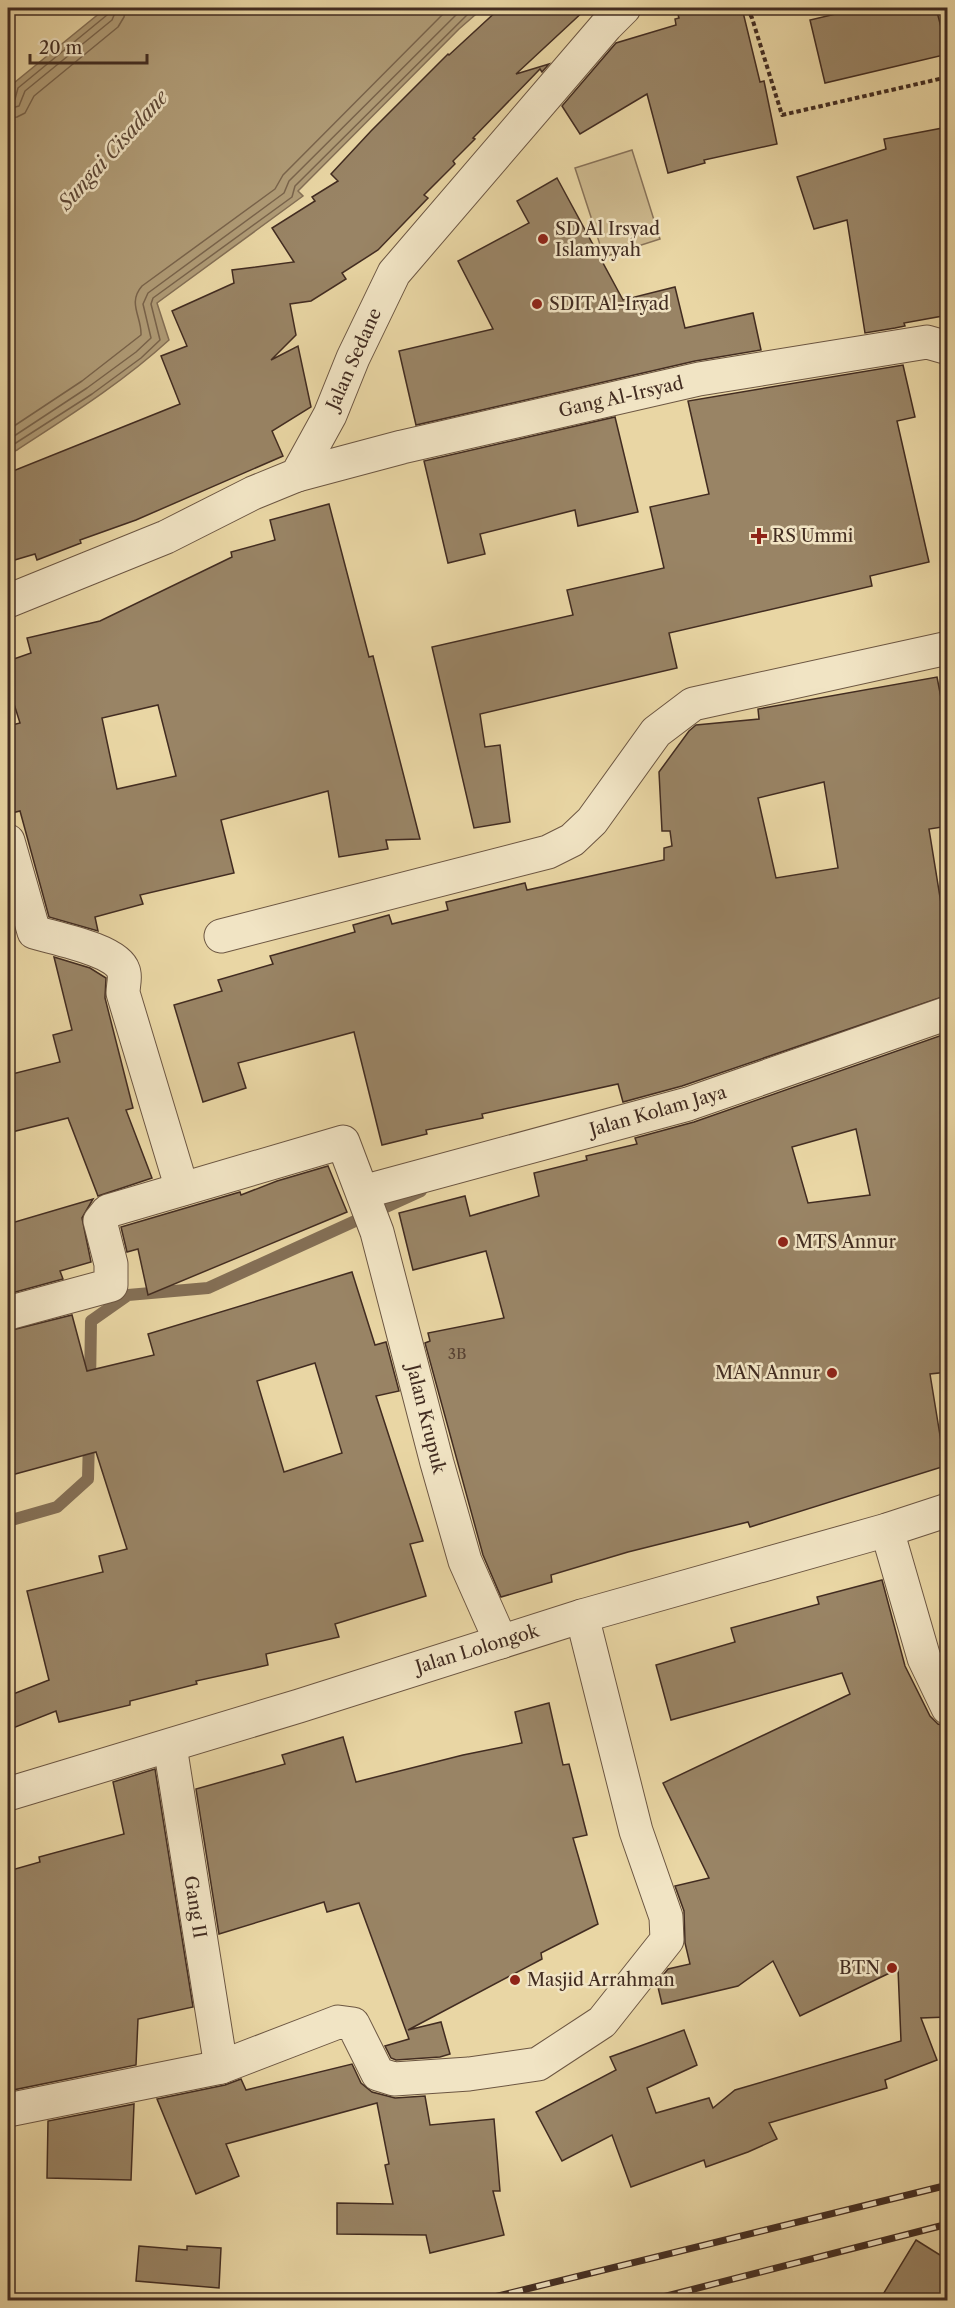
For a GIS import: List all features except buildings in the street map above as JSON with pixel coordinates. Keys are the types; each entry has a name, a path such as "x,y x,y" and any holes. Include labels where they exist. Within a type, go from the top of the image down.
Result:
{"street":[{"name":"Jalan Sedane","path":"297,475 330,415 353,358 394,273 624,8"},
{"name":"Gang Al-Irsyad","path":"297,475 402,447 699,379 927,342 948,348"},
{"path":"8,601 166,537 253,493 297,475"},
{"path":"221,936 548,852 572,840 592,821 656,732 693,704 948,648"},
{"path":"8,841 34,932 100,951 120,963 124,970 123,993 182,1189 108,1211 102,1217 100,1221 111,1264 111,1285 8,1313"},
{"name":"Jalan Kolam Jaya","path":"363,1192 688,1104 948,1012"},
{"name":"Jalan Krupuk","path":"182,1189 343,1142 377,1232 465,1561 501,1642"},
{"name":"Jalan Lolongok","path":"8,1794 170,1746 582,1616 886,1530 948,1510"},
{"path":"886,1530 924,1658 948,1708"},
{"path":"8,2110 221,2067 338,2022 353,2024 378,2074 394,2079 469,2074 538,2064 602,2022 667,1940 666,1917 636,1831 582,1616"},
{"name":"Gang II","path":"170,1746 221,2067"}],"path":[{"path":"747,8 782,115 948,76"}],"shaded area":[{"path":"632,150 660,239 604,257 575,168"}],"water":[{"name":"Sungai Cisadane","path":"106,8 483,8 459,29 298,191 303,196 157,303 169,340 133,371 95,398 8,454 8,100 11,94 9,87"}],"waterway":[{"path":"90,1385 91,1321 128,1295 208,1288 421,1191"},
{"path":"8,1521 57,1507 88,1479 89,1438"}],"railway":[{"path":"482,2300 948,2185"},
{"path":"651,2300 948,2224"}],"place":[{"name":"SD Al Irsyad Islamyyah","path":"543,239"},
{"name":"SDIT Al-Iryad","path":"537,304"},
{"name":"RS Ummi","path":"759,536"},
{"name":"MTS Annur","path":"783,1242"},
{"name":"MAN Annur","path":"832,1373"},
{"name":"BTN","path":"892,1968"},
{"name":"Masjid Arrahman","path":"515,1980"}]}
